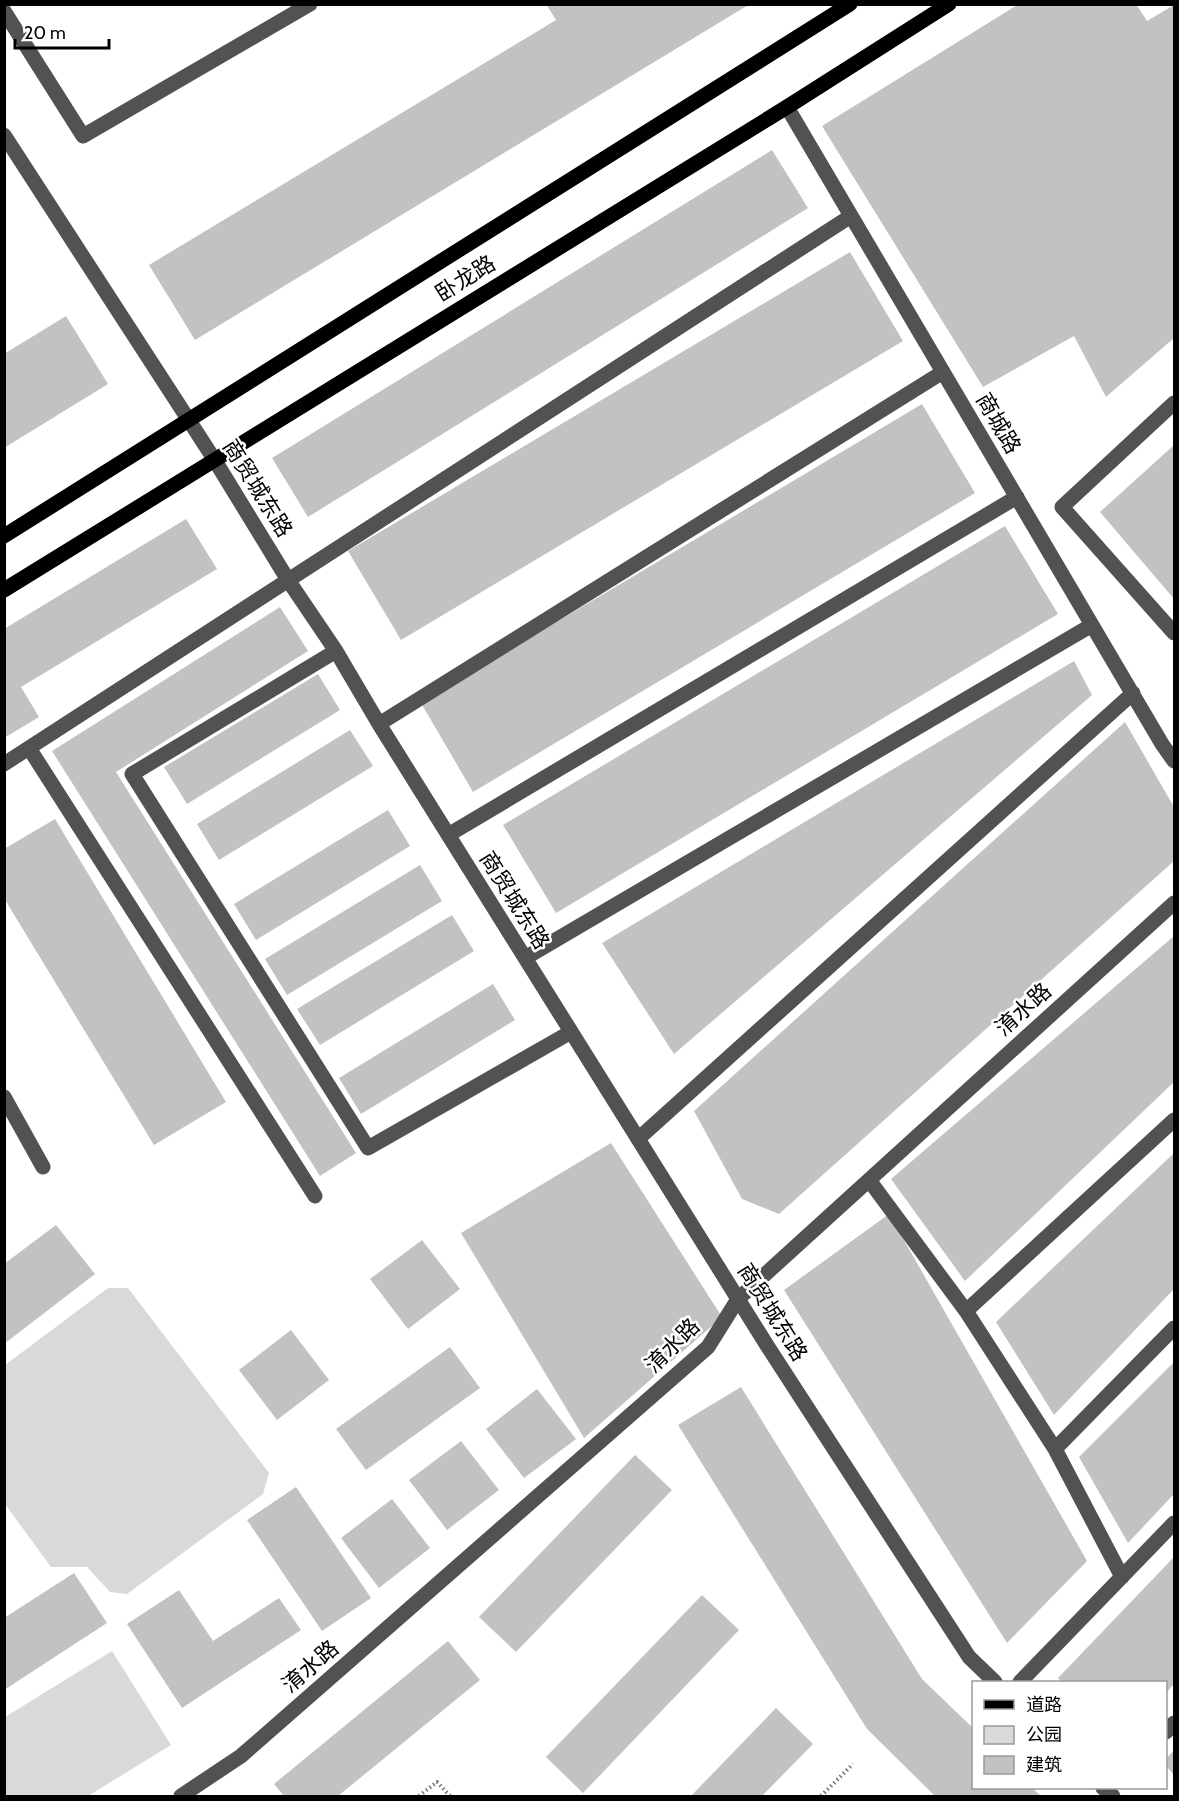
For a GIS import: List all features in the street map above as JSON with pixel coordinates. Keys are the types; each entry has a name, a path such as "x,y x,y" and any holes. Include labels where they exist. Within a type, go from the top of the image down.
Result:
{"main road":[{"name":"卧龙路","path":"4,536 850,4"},
{"name":"卧龙路","path":"4,590 949,4"}],"street":[{"path":"4,11 83,136 310,4"},
{"name":"商城路","path":"787,106 1174,761"},
{"name":"商贸城东路","path":"4,135 214,459 288,580 336,651 448,836 738,1299 969,1657 993,1681"},
{"path":"4,764 851,216"},
{"path":"379,724 944,372"},
{"path":"1174,403 1062,507 1174,633"},
{"path":"448,836 1017,497"},
{"path":"525,958 1092,625"},
{"path":"336,651 132,774 368,1148 571,1032"},
{"path":"638,1139 1133,693"},
{"path":"29,748 315,1196"},
{"name":"淯水路","path":"181,1797 241,1756 708,1347 738,1299 1174,903"},
{"path":"4,1097 43,1167"},
{"path":"966,1311 1174,1120"},
{"path":"869,1180 966,1311 1055,1449 1122,1577"},
{"path":"1055,1449 1174,1328"},
{"path":"1022,1681 1174,1523"}],"path":[{"path":"821,1797 853,1764"},
{"path":"419,1797 437,1782 450,1797"}],"green space":[{"path":"108,1288 128,1288 269,1473 263,1494 127,1594 110,1592 87,1567 51,1567 5,1504 5,1365"},
{"path":"112,1651 171,1745 88,1796 5,1796 5,1717"}],"building":[{"path":"546,4 750,4 195,340 149,265 556,20"},
{"path":"1019,4 1136,4 1147,21 1174,5 1174,338 1106,397 1074,336 983,387 822,126"},
{"path":"772,150 808,208 308,517 272,458"},
{"path":"850,252 903,341 401,640 348,551"},
{"path":"66,316 108,384 4,448 4,354"},
{"path":"922,404 975,493 473,792 421,703"},
{"path":"1174,445 1174,599 1100,512"},
{"path":"186,519 217,569 21,687 39,717 4,738 4,629"},
{"path":"1005,526 1058,614 556,913 503,825"},
{"path":"280,607 308,651 116,772 356,1153 320,1176 52,751"},
{"path":"1074,661 1092,695 674,1054 602,943"},
{"path":"318,674 340,710 187,804 164,767"},
{"path":"1125,722 1174,807 1174,861 779,1214 742,1199 694,1111"},
{"path":"350,730 373,766 219,860 197,824"},
{"path":"388,810 410,846 256,940 234,904"},
{"path":"55,819 226,1102 154,1145 4,898 4,849"},
{"path":"420,865 442,901 287,995 265,959"},
{"path":"452,915 474,951 320,1045 297,1009"},
{"path":"1174,936 1174,1082 965,1281 891,1179"},
{"path":"493,984 515,1020 361,1114 339,1078"},
{"path":"611,1143 722,1317 584,1438 461,1233"},
{"path":"1174,1153 1174,1289 1054,1415 996,1322"},
{"path":"889,1214 1087,1561 1007,1643 784,1290"},
{"path":"56,1225 95,1274 4,1344 4,1264"},
{"path":"422,1240 460,1289 408,1329 370,1279"},
{"path":"291,1330 329,1380 277,1420 239,1370"},
{"path":"450,1347 480,1388 366,1470 336,1429"},
{"path":"1174,1362 1174,1494 1128,1543 1079,1457"},
{"path":"741,1387 922,1679 972,1727 972,1789 1033,1789 1041,1796 935,1796 867,1729 678,1425"},
{"path":"537,1389 576,1439 524,1478 486,1429"},
{"path":"461,1441 499,1490 447,1530 409,1480"},
{"path":"635,1455 672,1490 516,1652 479,1617"},
{"path":"296,1487 371,1598 322,1631 247,1520"},
{"path":"392,1499 430,1548 379,1588 341,1538"},
{"path":"1174,1557 1174,1684 1167,1692 1167,1681 1061,1681 1058,1678"},
{"path":"74,1573 107,1623 4,1690 4,1618"},
{"path":"179,1590 213,1641 279,1598 301,1630 182,1708 127,1624"},
{"path":"702,1595 739,1630 583,1793 546,1757"},
{"path":"448,1641 480,1680 338,1796 284,1796 274,1784"},
{"path":"776,1708 813,1744 762,1796 691,1796"},
{"path":"1174,1750 1174,1775 1167,1767 1167,1758"}]}
